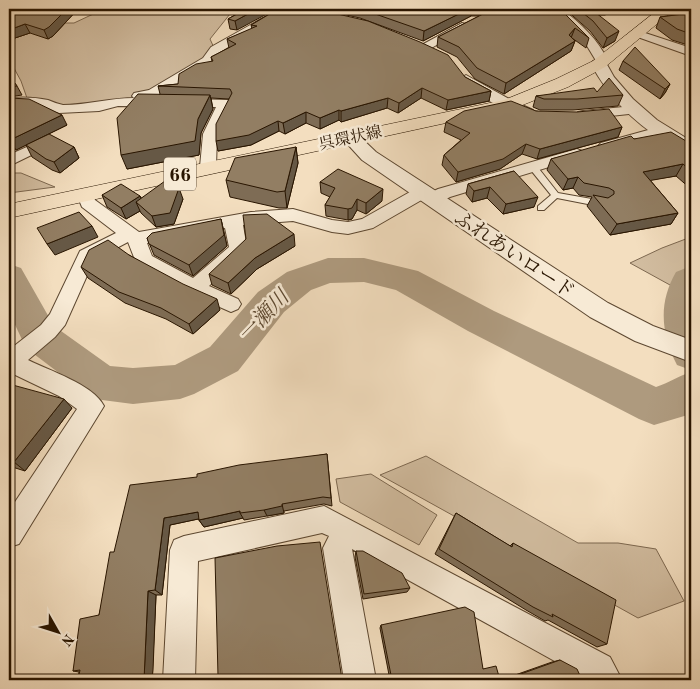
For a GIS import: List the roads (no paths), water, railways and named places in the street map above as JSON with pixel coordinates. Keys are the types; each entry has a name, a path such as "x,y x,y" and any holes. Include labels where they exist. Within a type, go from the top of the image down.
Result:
{"main road":[{"name":"呉環状線","path":"9,211 509,104 562,83 601,62 668,9"}],"street":[{"path":"9,102 20,101 46,104 59,109 99,107 152,93 208,61 215,50 233,38 286,9"},
{"path":"556,9 593,44 598,51 613,88 633,110 659,131 689,147"},
{"path":"424,47 471,22"},
{"path":"636,33 691,52"},
{"path":"410,41 439,55"},
{"path":"456,68 469,83 516,108 538,116"},
{"path":"117,102 225,103 210,134 208,167"},
{"path":"565,116 633,110"},
{"path":"9,534 92,406 67,389 10,362 48,331 58,318 87,256 132,236 234,221 293,215 332,226 348,228 367,224 428,196 659,131"},
{"name":"ふれあいロード","path":"350,137 369,156 573,294 624,324 667,344 691,351"},
{"path":"9,161 49,141"},
{"path":"86,195 88,203 132,236 144,260 195,288 231,304"},
{"path":"195,288 238,248 234,221"},
{"path":"179,680 184,550 324,519 599,668 606,680"},
{"path":"347,532 336,548 360,680"}],"lane":[{"path":"533,167 555,195 603,204"},
{"path":"541,208 555,195"}],"waterway":[{"name":"一瀬川","path":"9,277 40,337 102,383 133,386 180,382 224,359 271,302 299,281 328,271 364,270 406,280 481,321 654,406 684,398 691,390"},
{"name":"一瀬川","path":"691,279 688,281 681,304 685,336 691,354"}]}
